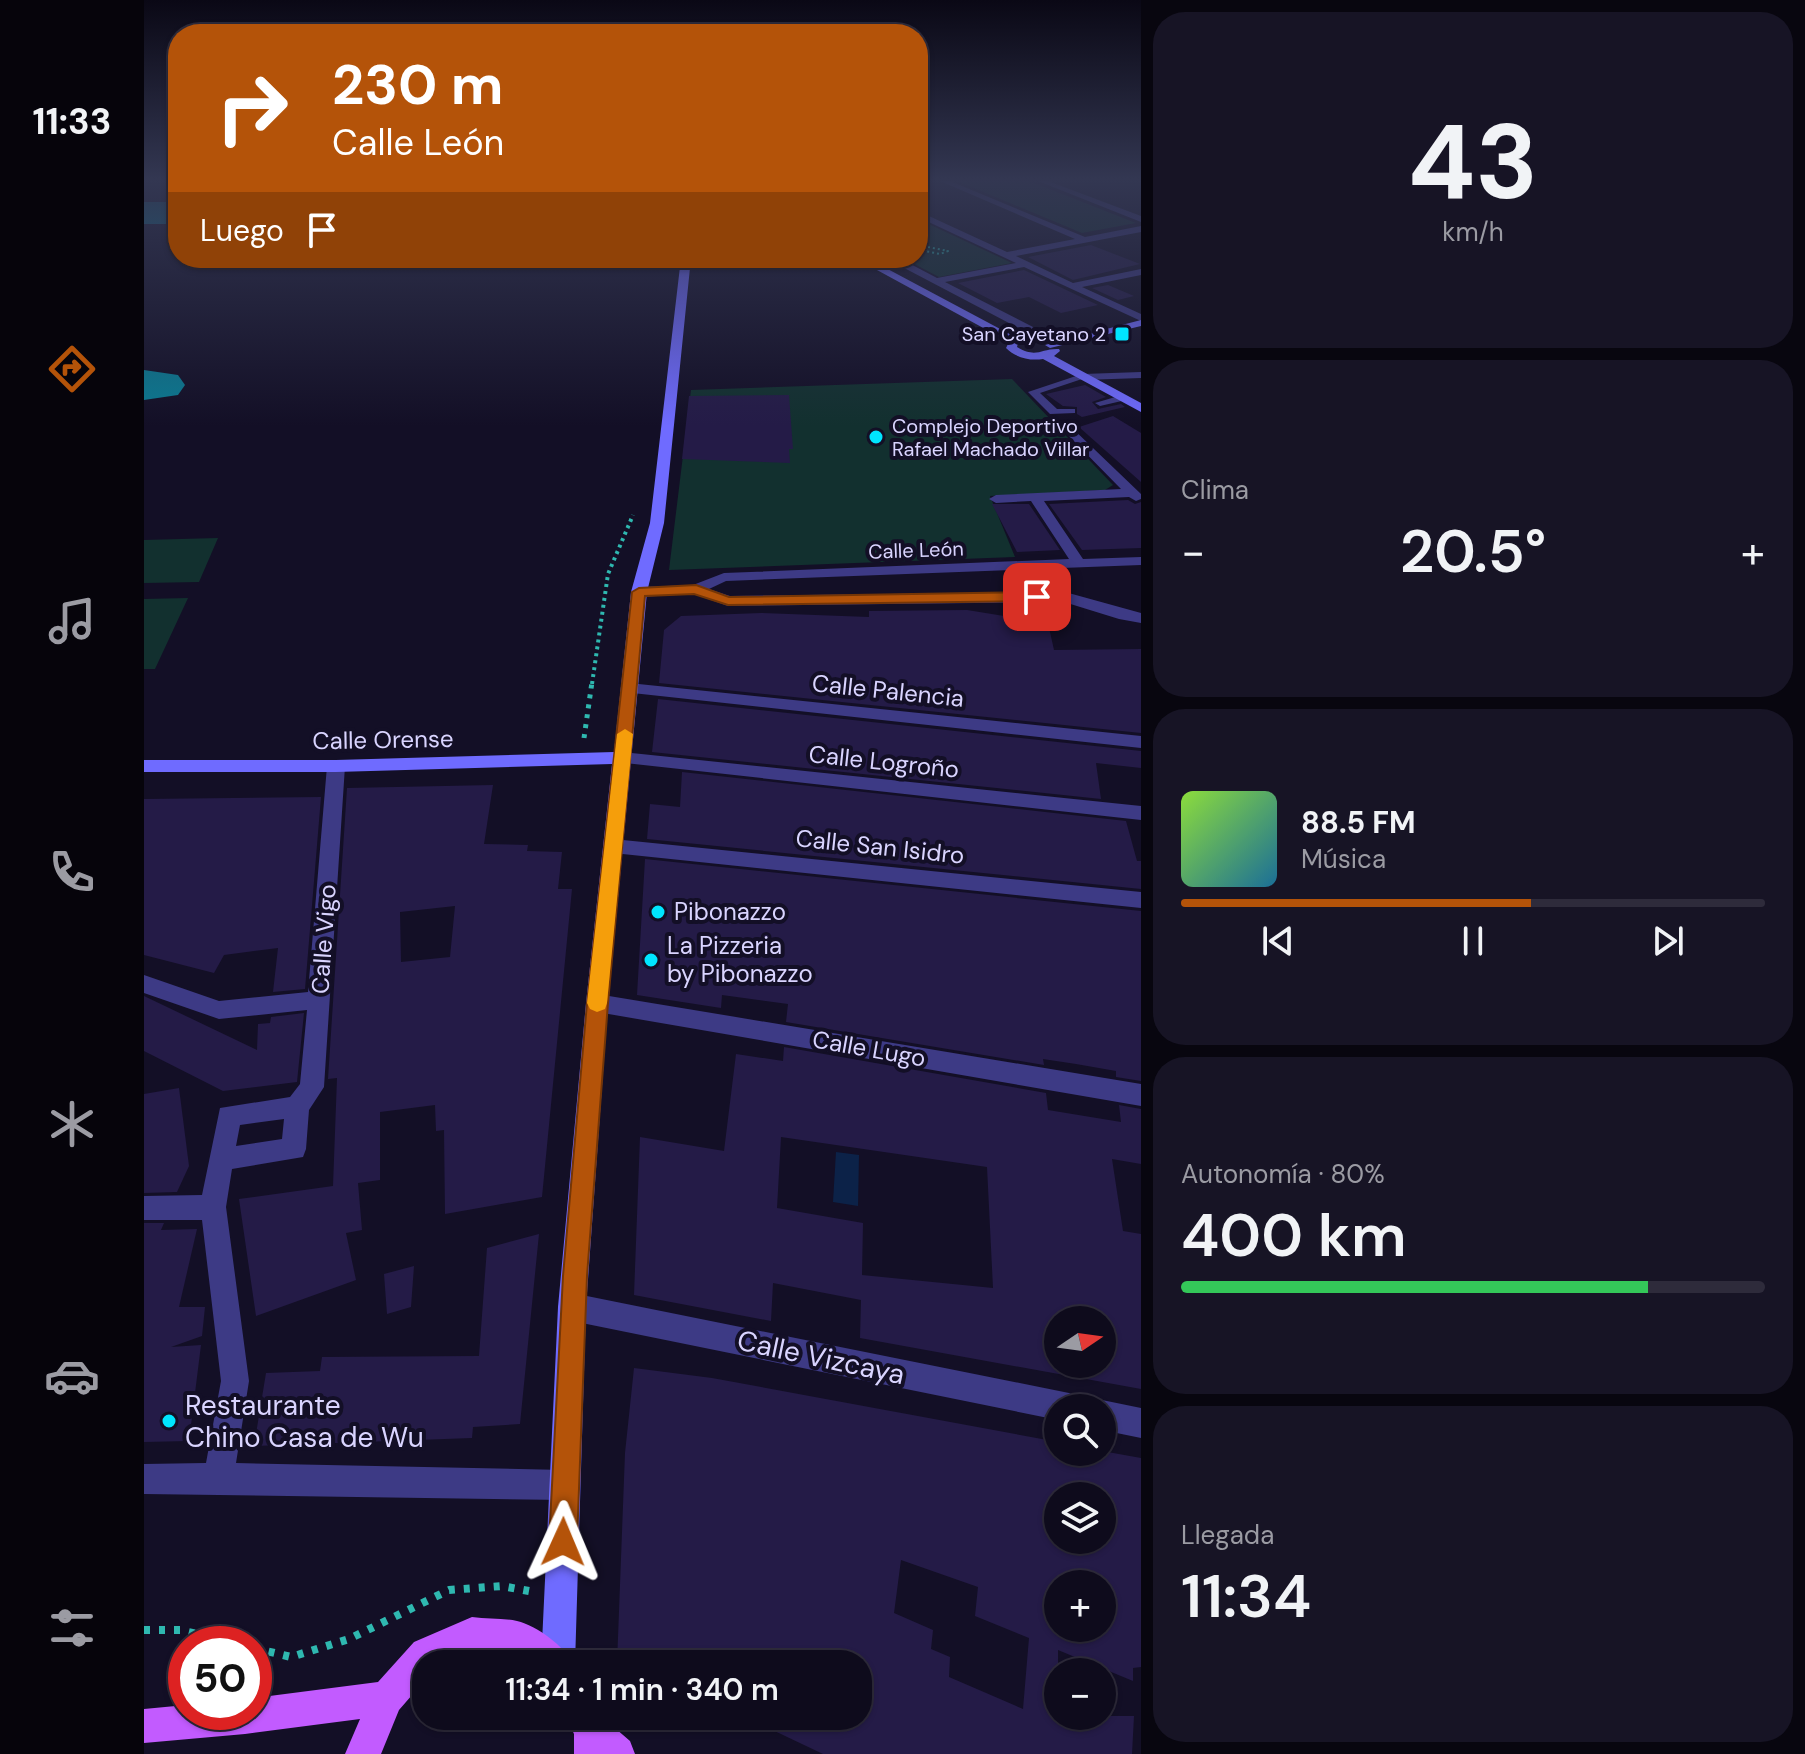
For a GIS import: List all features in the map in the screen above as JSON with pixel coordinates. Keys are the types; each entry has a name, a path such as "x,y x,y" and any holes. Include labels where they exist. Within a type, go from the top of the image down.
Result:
{"main road":[{"path":"558,1650 572,1307 597,1003 639,592 657,523 685,268"},
{"path":"879,268 1015,341 1033,340 1083,377 1141,408"},
{"path":"1015,341 1011,348 1018,353 1048,350 1141,320"},
{"name":"Calle Orense","path":"144,766 336,766 622,758"},
{"path":"435,1650 472,1634 518,1638 536,1650"},
{"path":"363,1754 387,1698 412,1670"},
{"path":"144,1726 387,1698"}],"street":[{"path":"935,281 1025,264 1141,320"},
{"path":"911,268 1029,329 1033,340"},
{"path":"1072,286 1141,272"},
{"path":"1083,377 1141,375"},
{"path":"1070,430 1136,498"},
{"path":"1035,497 1079,563"},
{"path":"996,499 1136,498"},
{"name":"Calle León","path":"639,592 696,589 724,577 1141,561"},
{"name":"Calle León","path":"696,589 728,601 1065,597 1124,616 1141,618"},
{"name":"Calle Palencia","path":"629,688 1141,742"},
{"name":"Calle Logroño","path":"622,758 1141,813"},
{"name":"Calle Vigo","path":"224,1159 294,1149 297,1107 312,1087 336,766"},
{"name":"Calle San Isidro","path":"613,846 1141,900"},
{"path":"144,984 219,1010 319,1000"},
{"name":"Calle Lugo","path":"597,1003 1141,1095"},
{"path":"218,1478 235,1381 213,1207 224,1159 229,1116 297,1107"},
{"path":"144,1208 213,1207"},
{"name":"Calle Vizcaya","path":"572,1307 1044,1403"},
{"path":"1116,1418 1141,1423"},
{"path":"144,1479 564,1485"}],"lane":[{"path":"1071,411 1054,412 1033,392 1083,377"},
{"path":"1100,403 1122,398"}],"path":[{"path":"584,737 608,574 633,515"},
{"path":"272,1652 291,1657 349,1639 449,1590 502,1586 562,1598"},
{"path":"144,1630 168,1630"}],"green space":[{"path":"928,263 1012,263 939,277 922,268 928,268"},
{"name":"Complejo Deportivo Rafael Machado Villar","path":"1012,379 1113,485 1105,490 990,496 1015,557 669,570 691,390"},
{"path":"218,538 199,582 144,583 144,540"},
{"path":"188,598 155,669 144,669 144,599"}],"water":[{"path":"836,1152 859,1155 858,1206 833,1202"}],"building":[{"path":"1039,263 1140,264 1073,280"},
{"path":"1024,270 1098,305 1061,313 1029,297 997,303 958,283"},
{"path":"1108,285 1134,296 1118,300 1092,288"},
{"path":"1085,385 1106,397 1092,402 1098,409 1121,404 1125,407 1082,417 1077,414 1077,407 1063,406 1046,394"},
{"path":"789,395 793,449 789,449 790,463 682,459 689,396"},
{"path":"1113,416 1141,433 1141,482 1079,427"},
{"path":"1128,500 1135,504 1141,502 1141,548 1082,550 1049,504"},
{"path":"992,504 1029,504 1060,550 1017,552"},
{"path":"967,610 1048,623 1054,650 1141,649 1141,733 659,683 664,630 681,616 761,613 869,617 869,611"},
{"path":"658,699 1141,751 1141,768 1096,763 1101,799 652,752"},
{"path":"682,772 1126,821 1137,861 1141,861 1141,889 647,839 650,804 680,807"},
{"path":"493,785 484,844 528,845 527,851 562,852 558,889 572,889 542,1197 445,1214 444,1130 436,1131 435,1105 380,1112 380,1180 358,1183 362,1230 346,1233 356,1280 256,1316 239,1199 333,1186 337,1078 328,1079 347,788","holes":["455,906 450,957 401,962 400,912"]},
{"path":"321,797 305,989 273,992 278,948 224,955 214,973 144,955 144,799"},
{"path":"645,859 1141,911 1141,1081 1116,1077 1116,1071 1076,1064 1043,1059 1044,1065 786,1022 788,1004 722,995 721,1008 637,995"},
{"path":"144,996 257,1050 258,1024 270,1023 271,1017 304,1013 297,1082 223,1091 144,1051"},
{"path":"784,1047 1046,1093 1048,1110 1121,1122 1119,1105 1141,1109 1141,1164 1112,1159 1123,1231 1141,1234 1141,1389 1080,1378 1116,1378 1116,1306 1044,1306 1044,1371 860,1338 861,1300 773,1283 771,1321 634,1295 640,1137 724,1151 736,1054 783,1061","holes":["781,1137 987,1167 993,1288 862,1275 863,1223 777,1208"]},
{"path":"179,1088 189,1166 177,1192 144,1193 144,1094"},
{"path":"144,1223 164,1223 161,1230 197,1229 179,1307 205,1307 202,1336 171,1347 201,1345 189,1441 144,1442"},
{"path":"539,1234 520,1424 473,1427 472,1438 254,1446 266,1373 320,1371 322,1357 479,1356 487,1248"},
{"path":"414,1266 411,1307 387,1314 384,1274"},
{"path":"634,1368 712,1378 1044,1439 1044,1466 1116,1466 1116,1454 1141,1458 1141,1667 1133,1668 1133,1681 1116,1674 1116,1658 1077,1658 1058,1650 1058,1658 1044,1658 1044,1730 1116,1730 1116,1716 1134,1716 1132,1754 823,1754 772,1730 872,1730 872,1650 618,1650 625,1453","holes":["901,1560 978,1587 975,1616 1029,1638 1023,1709 949,1677 950,1657 931,1649 933,1630 894,1613"]}],"taxiway":[{"path":"144,385 161,385"}],"slow traffic":[{"path":"597,1003 625,734"}],"place":[{"name":"San Cayetano 2","path":"1122,334"},
{"name":"Complejo Deportivo Rafael Machado Villar","path":"876,437"},
{"name":"Pibonazzo","path":"658,912"},
{"name":"La Pizzeria by Pibonazzo","path":"651,960"},
{"name":"Restaurante Chino Casa de Wu","path":"169,1421"}],"route":[{"path":"563,1542 572,1307 597,1003 639,592 696,589 728,601 1037,597"}]}
